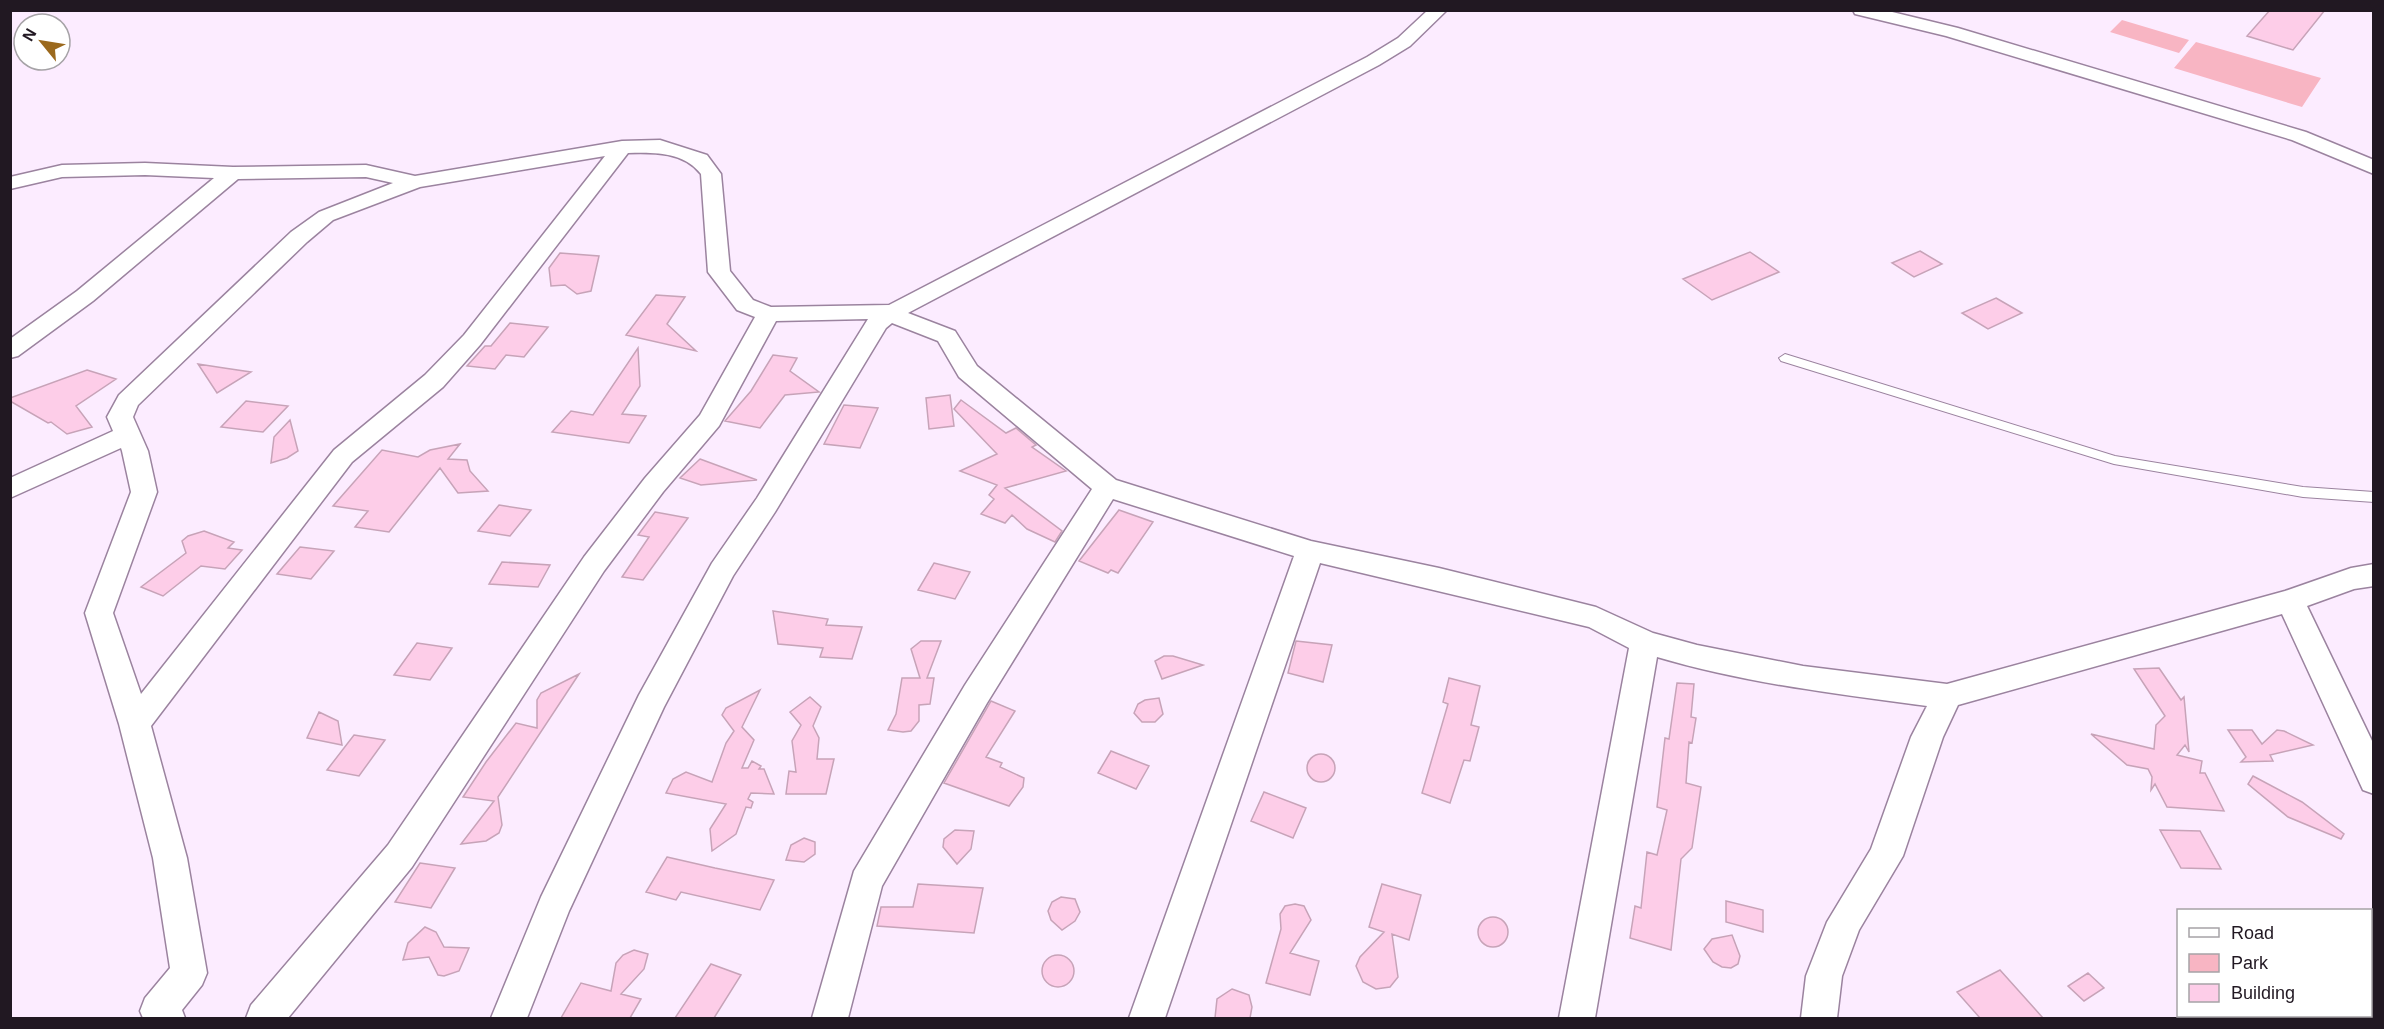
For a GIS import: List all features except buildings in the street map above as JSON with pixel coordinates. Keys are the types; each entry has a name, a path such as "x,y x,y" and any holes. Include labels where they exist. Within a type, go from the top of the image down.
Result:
{"street":[{"path":"509,1018 553,908 650,704 722,570 766,505 877,322 1373,61 1404,42 1439,10"},
{"path":"1861,10 1910,20 2299,136 2373,168"},
{"path":"158,1016 189,972 170,858 135,724 99,613 144,492 135,451 120,417 128,401 299,237 326,216 415,182 622,147 660,146 700,159 711,174 718,272 745,305 768,314 893,312"},
{"path":"135,724 343,456 434,381 472,340 622,147"},
{"path":"11,184 62,171 145,170 366,171 415,182"},
{"path":"10,351 86,296 233,172"},
{"path":"893,312 897,317 947,336 968,371 1107,487 1310,551 1439,579 1596,618 1645,642 1697,657 1803,678 1947,696 2290,601 2351,579 2373,574"},
{"path":"264,1018 322,952 400,856 594,564 654,484 710,420 768,314"},
{"path":"10,489 128,435"},
{"path":"830,1018 866,882 976,694 1107,487"},
{"path":"1147,1018 1310,551"},
{"path":"2290,601 2373,780"},
{"path":"1578,1018 1645,642"},
{"path":"1819,1018 1824,976 1845,922 1886,856 1927,736 1947,696"}],"lane":[{"path":"1785,358 2114,460 2303,492 2373,497"}],"green space":[{"path":"2122,20 2189,40 2179,53 2110,32"},
{"path":"2196,42 2321,78 2302,107 2174,68"}]}
